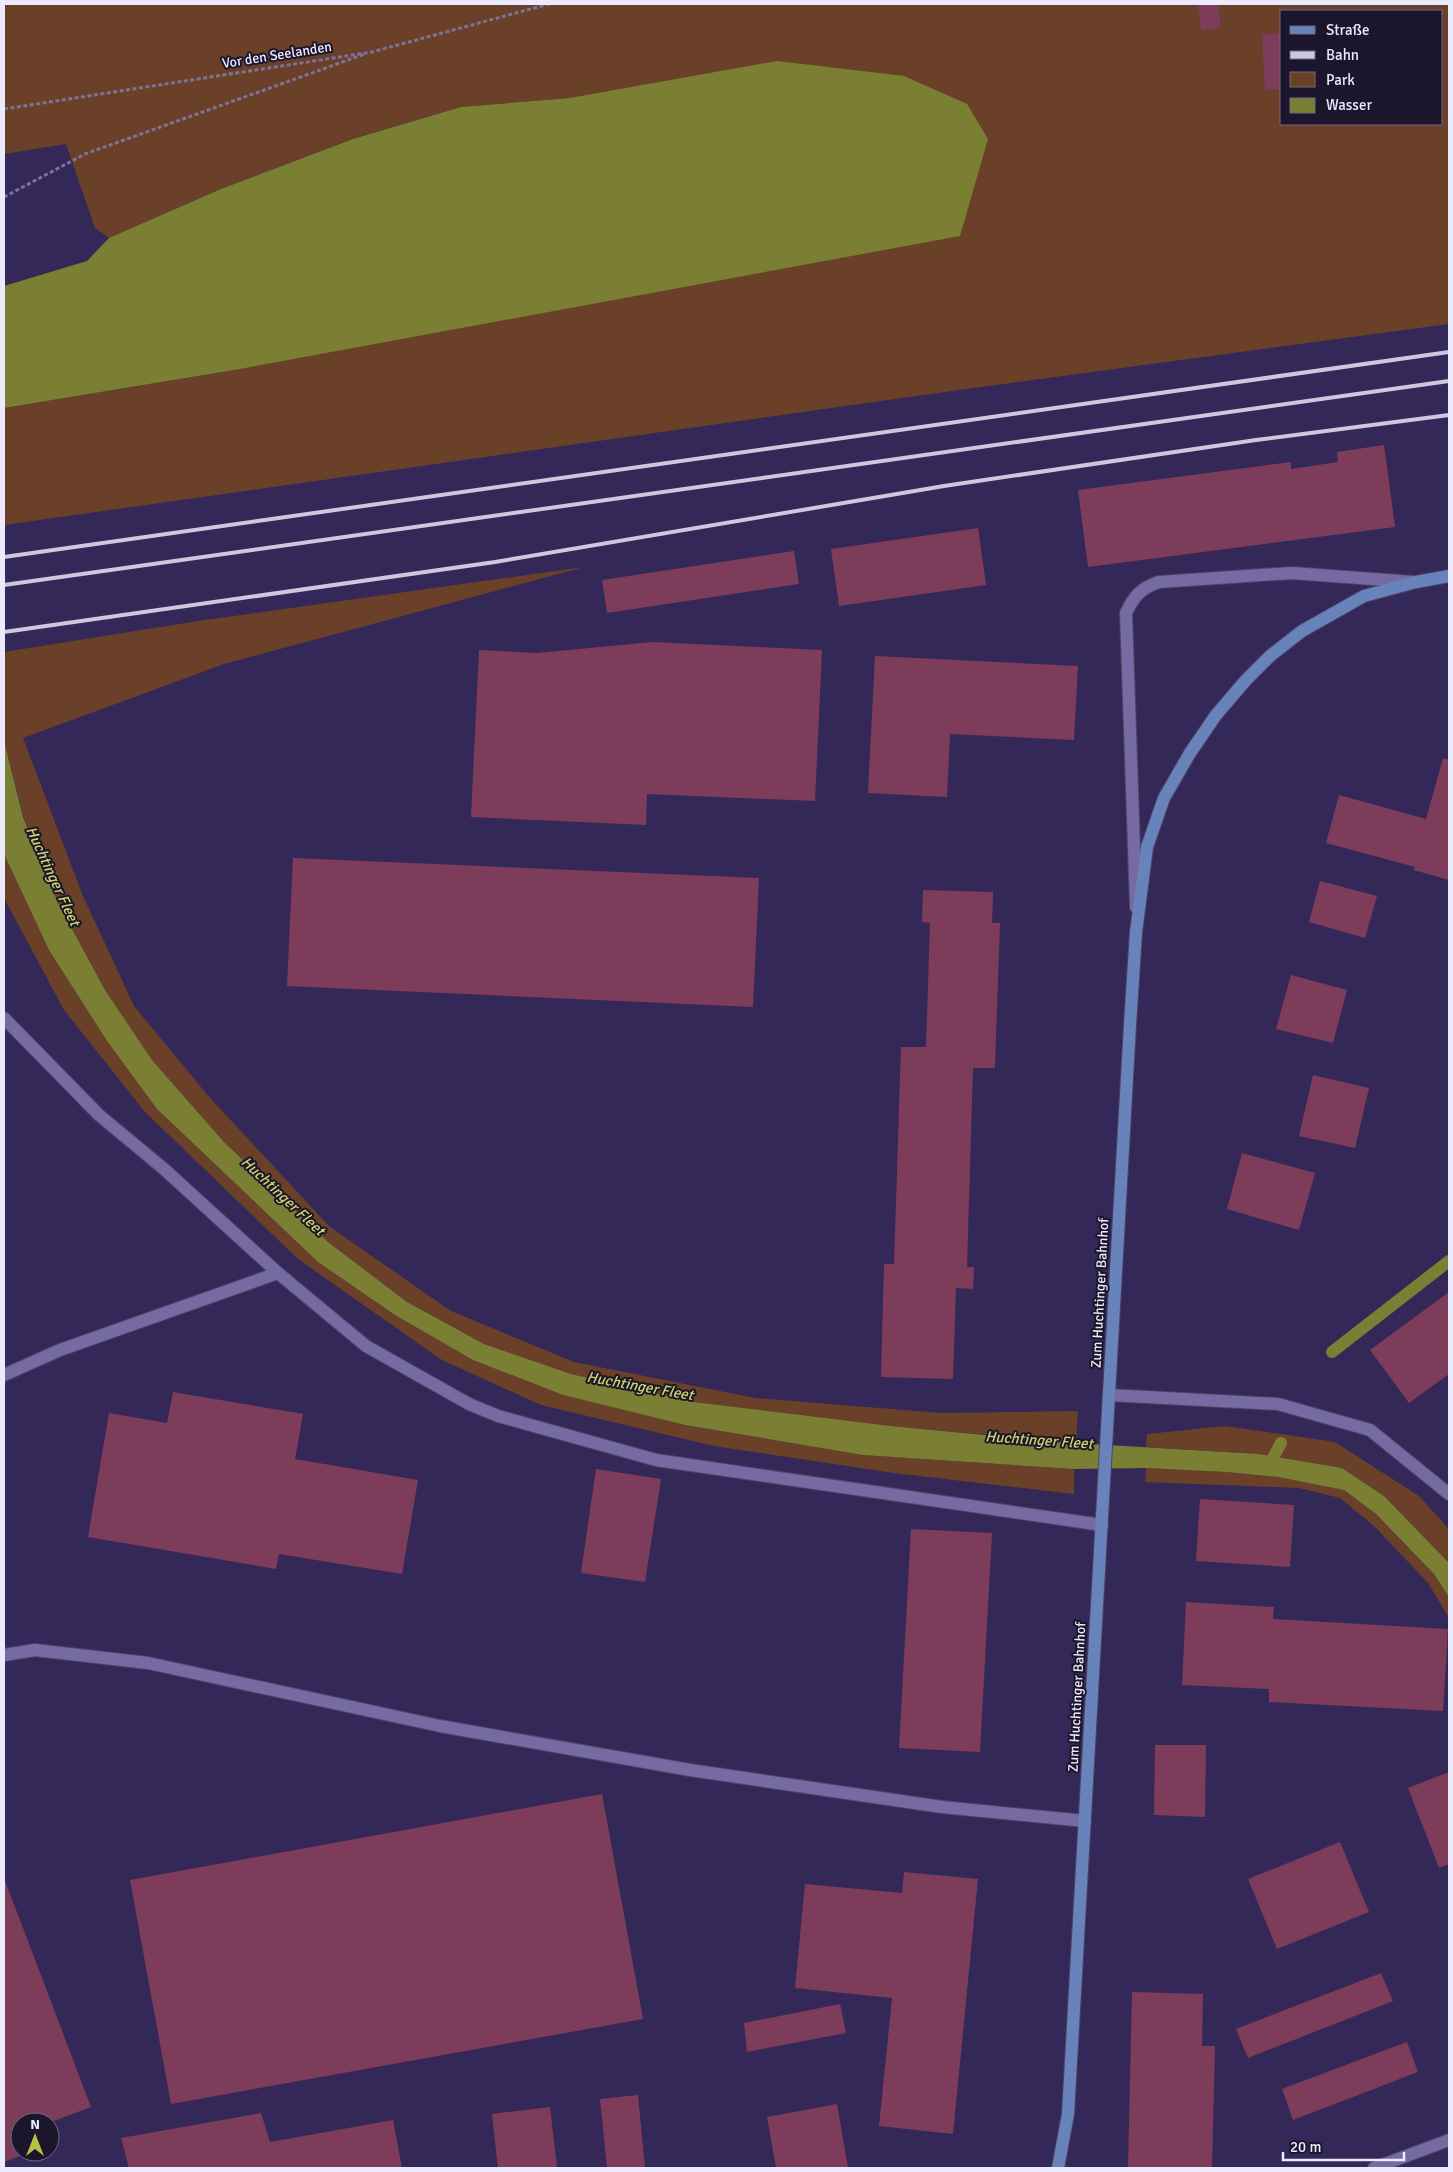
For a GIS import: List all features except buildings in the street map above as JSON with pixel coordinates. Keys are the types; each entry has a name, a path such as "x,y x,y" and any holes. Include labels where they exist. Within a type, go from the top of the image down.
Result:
{"street":[{"path":"1136,932 1126,613 1132,598 1144,587 1159,582 1292,573 1416,582"},
{"name":"Zum Huchtinger Bahnhof","path":"1058,2168 1068,2114 1136,932 1147,848 1162,806 1190,753 1216,715 1246,680 1270,656 1302,631 1364,596 1416,582 1449,576"},
{"path":"4,1018 99,1115 164,1169 278,1273 366,1346 469,1404 498,1416 656,1460 1102,1525"},
{"path":"4,1375 60,1350 278,1273"},
{"path":"1109,1395 1278,1404 1370,1430 1449,1494"},
{"path":"4,1654 35,1650 148,1663 440,1726 690,1770 942,1807 1085,1821"},
{"path":"1374,2168 1449,2140"}],"path":[{"name":"Vor den Seelanden","path":"4,109 372,52 549,4"},
{"path":"4,198 85,154 372,52"}],"green space":[{"path":"4,4 1449,4 1449,324 959,390 4,525 4,408 234,370 570,98 461,107 353,139 221,189 109,238 95,228 66,144 4,154"},
{"path":"584,567 224,664 23,738 83,896 134,1006 210,1098 330,1227 451,1311 574,1362 755,1398 941,1413 1078,1411 1076,1443 891,1426 694,1402 571,1374 484,1344 407,1302 328,1242 224,1142 152,1060 105,990 58,903 23,816 4,741 4,652 198,621"},
{"path":"4,850 49,950 107,1041 157,1109 318,1262 395,1315 473,1360 563,1395 685,1425 863,1455 1074,1469 1074,1494 894,1473 714,1446 541,1405 442,1360 298,1259 145,1112 64,1010 4,898"},
{"path":"1225,1426 1335,1442 1419,1496 1449,1529 1449,1563 1384,1496 1342,1468 1259,1454 1146,1447 1147,1434"},
{"path":"1146,1468 1278,1477 1344,1490 1376,1514 1434,1574 1449,1597 1449,1618 1428,1583 1375,1527 1340,1498 1299,1488 1145,1482"}],"water":[{"path":"777,61 904,76 967,104 988,139 960,236 234,370 4,408 4,286 87,261 109,238 221,189 353,139 461,107 570,98"},
{"path":"4,741 23,817 58,903 105,990 152,1060 224,1142 328,1242 407,1302 484,1344 571,1374 694,1402 891,1426 1057,1442 1259,1454 1342,1468 1384,1496 1449,1563 1449,1597 1434,1574 1376,1514 1344,1490 1278,1477 1226,1472 1146,1468 1074,1469 863,1455 685,1425 563,1395 473,1360 395,1315 318,1262 157,1109 107,1041 49,950 6,858 4,850"}],"waterway":[{"path":"1332,1352 1449,1261"},
{"path":"1267,1469 1281,1443"}],"railway":[{"path":"4,557 1449,352"},
{"path":"4,585 1449,381"},
{"path":"4,632 495,562 944,486 1256,440 1449,415"}],"water label":[{"name":"Huchtinger Fleet","path":"53,876"},
{"name":"Huchtinger Fleet","path":"283,1196"},
{"name":"Huchtinger Fleet","path":"640,1386"},
{"name":"Huchtinger Fleet","path":"1039,1440"}]}
